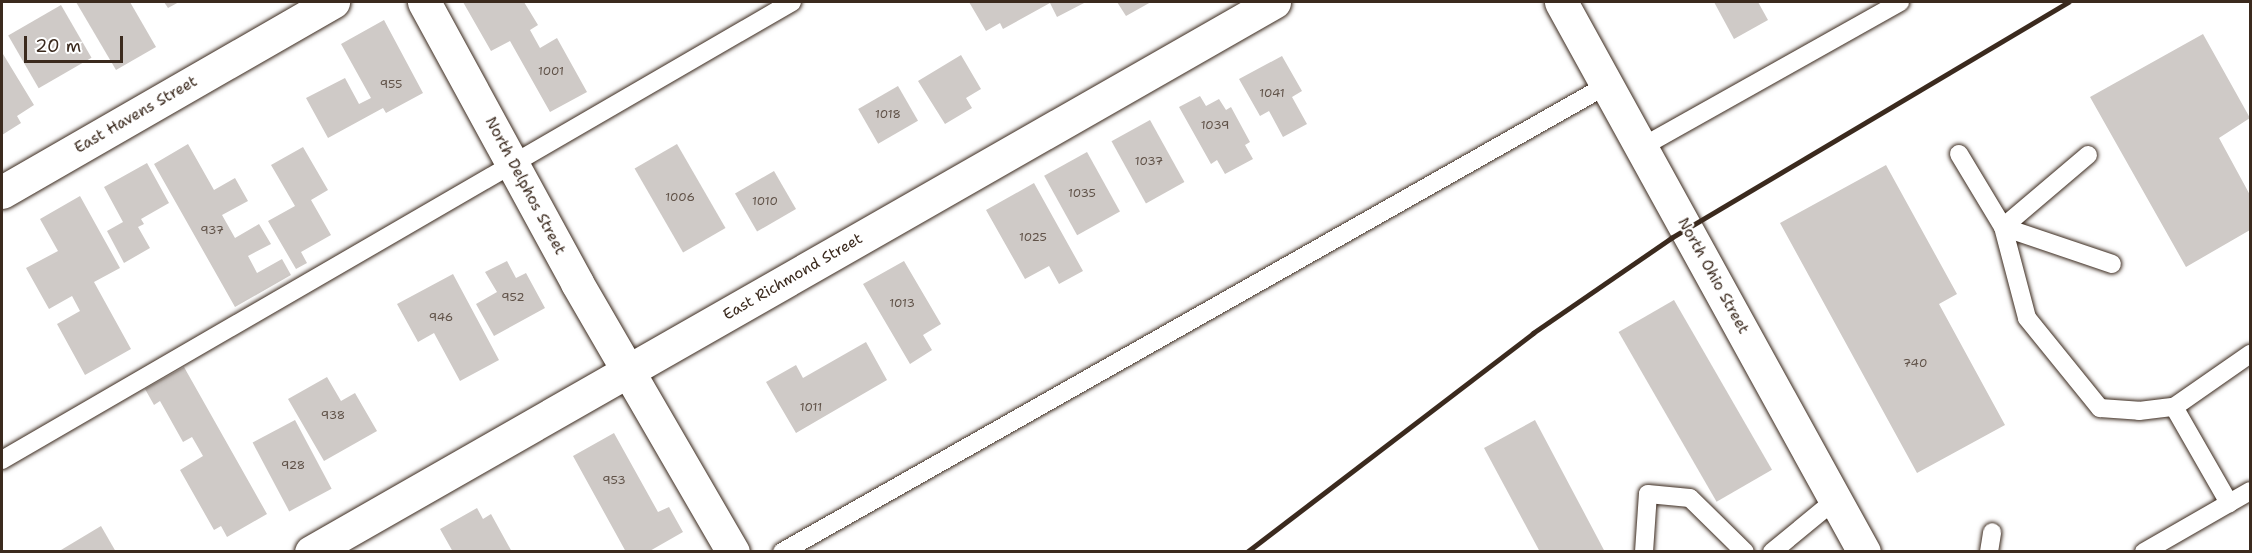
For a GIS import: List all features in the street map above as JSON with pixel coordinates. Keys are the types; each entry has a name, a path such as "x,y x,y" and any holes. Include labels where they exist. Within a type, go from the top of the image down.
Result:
{"street":[{"name":"East Havens Street","path":"2,192 333,2"},
{"name":"North Delphos Street","path":"424,2 733,552"},
{"name":"East Richmond Street","path":"312,552 1274,2"},
{"name":"North Ohio Street","path":"1561,2 1864,552"}],"lane":[{"path":"2,460 792,2"},
{"path":"1642,147 1900,2"},
{"path":"782,552 1607,85"},
{"path":"1959,154 2003,227 2027,318 2100,408 2139,411 2174,407 2250,354"},
{"path":"2003,227 2088,155"},
{"path":"2003,227 2112,264"},
{"path":"2174,407 2229,503"},
{"path":"2144,552 2250,491"},
{"path":"1644,552 1648,494 1690,498 1745,552"},
{"path":"1772,552 1835,500"},
{"path":"1989,552 1992,532"}],"building":[{"path":"76,2 130,2 156,47 116,70"},
{"path":"164,2 179,2 168,8"},
{"path":"463,2 524,2 538,25 530,30 540,48 557,38 587,92 550,112 510,41 491,51"},
{"path":"969,2 1086,2 1057,17 1050,3 1003,29 1000,23 986,31"},
{"path":"1117,2 1151,2 1126,16"},
{"path":"1714,2 1758,2 1768,20 1734,39"},
{"path":"61,5 92,58 39,88 8,36"},
{"path":"384,20 423,93 386,113 383,108 328,138 306,98 345,78 359,104 371,98 341,44"},
{"path":"2203,34 2250,118 2219,138 2250,195 2250,230 2186,267 2090,97"},
{"path":"3,54 34,105 17,116 21,123 2,135"},
{"path":"961,55 981,89 966,98 972,108 945,124 918,81"},
{"path":"1282,56 1302,91 1292,97 1307,124 1283,137 1269,111 1260,116 1239,79"},
{"path":"898,86 918,121 878,144 858,109"},
{"path":"1200,96 1206,106 1219,99 1226,110 1231,107 1250,142 1245,145 1253,159 1225,174 1217,160 1211,164 1179,107"},
{"path":"1150,120 1184,182 1146,203 1112,141"},
{"path":"188,144 214,190 235,178 248,201 222,215 235,238 259,224 271,244 248,256 257,273 282,259 291,275 235,307 154,164"},
{"path":"677,144 726,228 683,253 635,168"},
{"path":"303,147 328,190 311,200 331,235 301,252 307,263 296,269 268,221 295,206 271,165"},
{"path":"1087,152 1120,211 1077,235 1044,176"},
{"path":"147,163 169,203 141,219 144,224 138,227 150,248 124,263 107,231 123,222 104,187"},
{"path":"1886,165 1957,294 1939,304 2005,425 1917,473 1780,223"},
{"path":"774,171 796,209 757,232 735,194"},
{"path":"1034,183 1083,271 1059,284 1049,266 1025,279 986,210"},
{"path":"80,196 120,268 94,282 131,349 85,375 57,324 80,311 72,296 49,309 26,268 58,251 40,219"},
{"path":"507,261 516,278 526,273 545,308 494,336 476,304 497,292 485,272"},
{"path":"904,261 941,324 923,335 932,350 910,364 863,284"},
{"path":"453,274 499,360 460,381 434,333 418,342 397,304"},
{"path":"1674,300 1772,470 1717,502 1619,332"},
{"path":"866,342 887,380 796,433 766,382 796,365 803,378"},
{"path":"184,367 267,514 227,537 221,526 214,530 180,470 203,456 192,437 183,442 160,401 154,405 145,389"},
{"path":"327,377 341,401 355,393 377,431 324,461 288,399"},
{"path":"295,420 332,489 289,511 253,443"},
{"path":"1535,420 1605,552 1540,552 1484,448"},
{"path":"614,433 658,512 669,507 683,532 648,552 626,552 573,456"},
{"path":"477,508 483,519 491,514 512,552 453,552 440,529"},
{"path":"101,526 116,552 62,552 61,550"}],"railway":[{"path":"1247,552 1533,333 1671,238 2068,2"}]}
